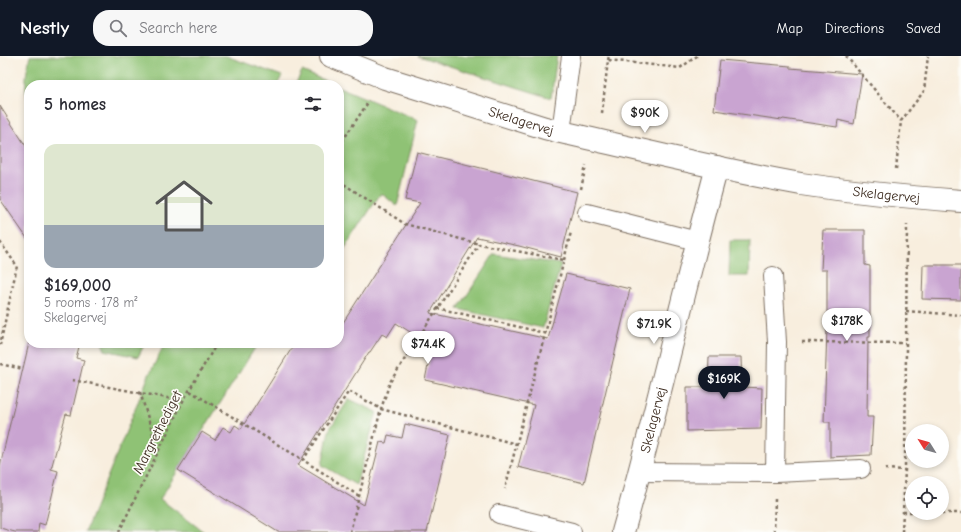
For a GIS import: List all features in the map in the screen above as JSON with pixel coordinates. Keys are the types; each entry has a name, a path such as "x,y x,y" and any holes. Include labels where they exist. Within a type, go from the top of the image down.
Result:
{"street":[{"name":"Skelagervej","path":"331,56 385,78 545,128 717,168 802,184 893,196 961,201"},
{"name":"Skelagervej","path":"623,532 640,472 697,241 717,168"}],"lane":[{"path":"561,132 571,56"},
{"path":"587,213 697,241"},
{"path":"773,276 778,342 775,473"},
{"path":"640,472 775,473 861,468"},
{"path":"499,514 572,532"}],"path":[{"path":"601,120 609,56"},
{"path":"608,60 680,68 697,56"},
{"path":"846,56 901,121"},
{"path":"893,196 901,121 924,91 928,56"},
{"path":"580,189 587,162"},
{"path":"344,185 405,224 478,244 564,260 499,514"},
{"path":"0,242 17,266 0,345"},
{"path":"350,532 381,409 390,382 478,244"},
{"path":"902,532 905,470 907,253"},
{"path":"436,308 545,333"},
{"path":"906,311 961,315"},
{"path":"778,342 905,343"},
{"name":"Margrethediget","path":"119,532 183,401 213,348"},
{"path":"0,364 23,369"},
{"path":"72,380 183,401"},
{"path":"190,391 359,496"},
{"path":"303,460 349,391 381,409 516,444"},
{"path":"140,392 158,451"},
{"path":"774,532 775,473"},
{"path":"949,513 961,513"}],"green space":[{"path":"30,56 226,56 282,76 280,80 26,80"},
{"path":"418,56 557,56 551,98"},
{"path":"302,71 323,80 298,80"},
{"path":"344,89 418,120 397,206 381,193 344,249"},
{"path":"730,240 750,240 749,276 729,276"},
{"path":"494,254 561,264 543,328 458,309"},
{"path":"104,348 142,348 138,357 105,350"},
{"path":"162,348 255,348 160,499 204,532 85,532 149,375"},
{"path":"349,399 377,412 356,485 322,465 329,430"}],"building":[{"path":"720,60 862,74 854,124 838,120 837,127 714,110"},
{"path":"0,106 24,143 24,234 0,199"},
{"path":"417,152 577,192 561,257 477,237 430,313 548,339 566,274 630,289 584,483 518,467 534,405 425,380 432,346 396,323 387,337 382,334 369,352 298,465 364,505 380,442 386,443 388,435 402,438 405,424 450,435 427,532 278,532 178,470 202,432 215,440 223,427 231,432 235,425 241,429 292,348 344,348 344,321 420,203 405,200"},
{"path":"823,230 865,230 865,265 870,266 870,337 868,337 867,417 873,417 871,455 830,457 830,422 824,422 827,270 821,270"},
{"path":"923,265 961,265 961,300 922,299"},
{"path":"28,348 79,348 76,358 84,360 71,415 66,414 51,469 58,471 45,525 39,523 38,532 15,532 0,528 0,466"},
{"path":"709,357 741,357 742,387 762,388 761,429 687,431 687,387 708,387"}]}
